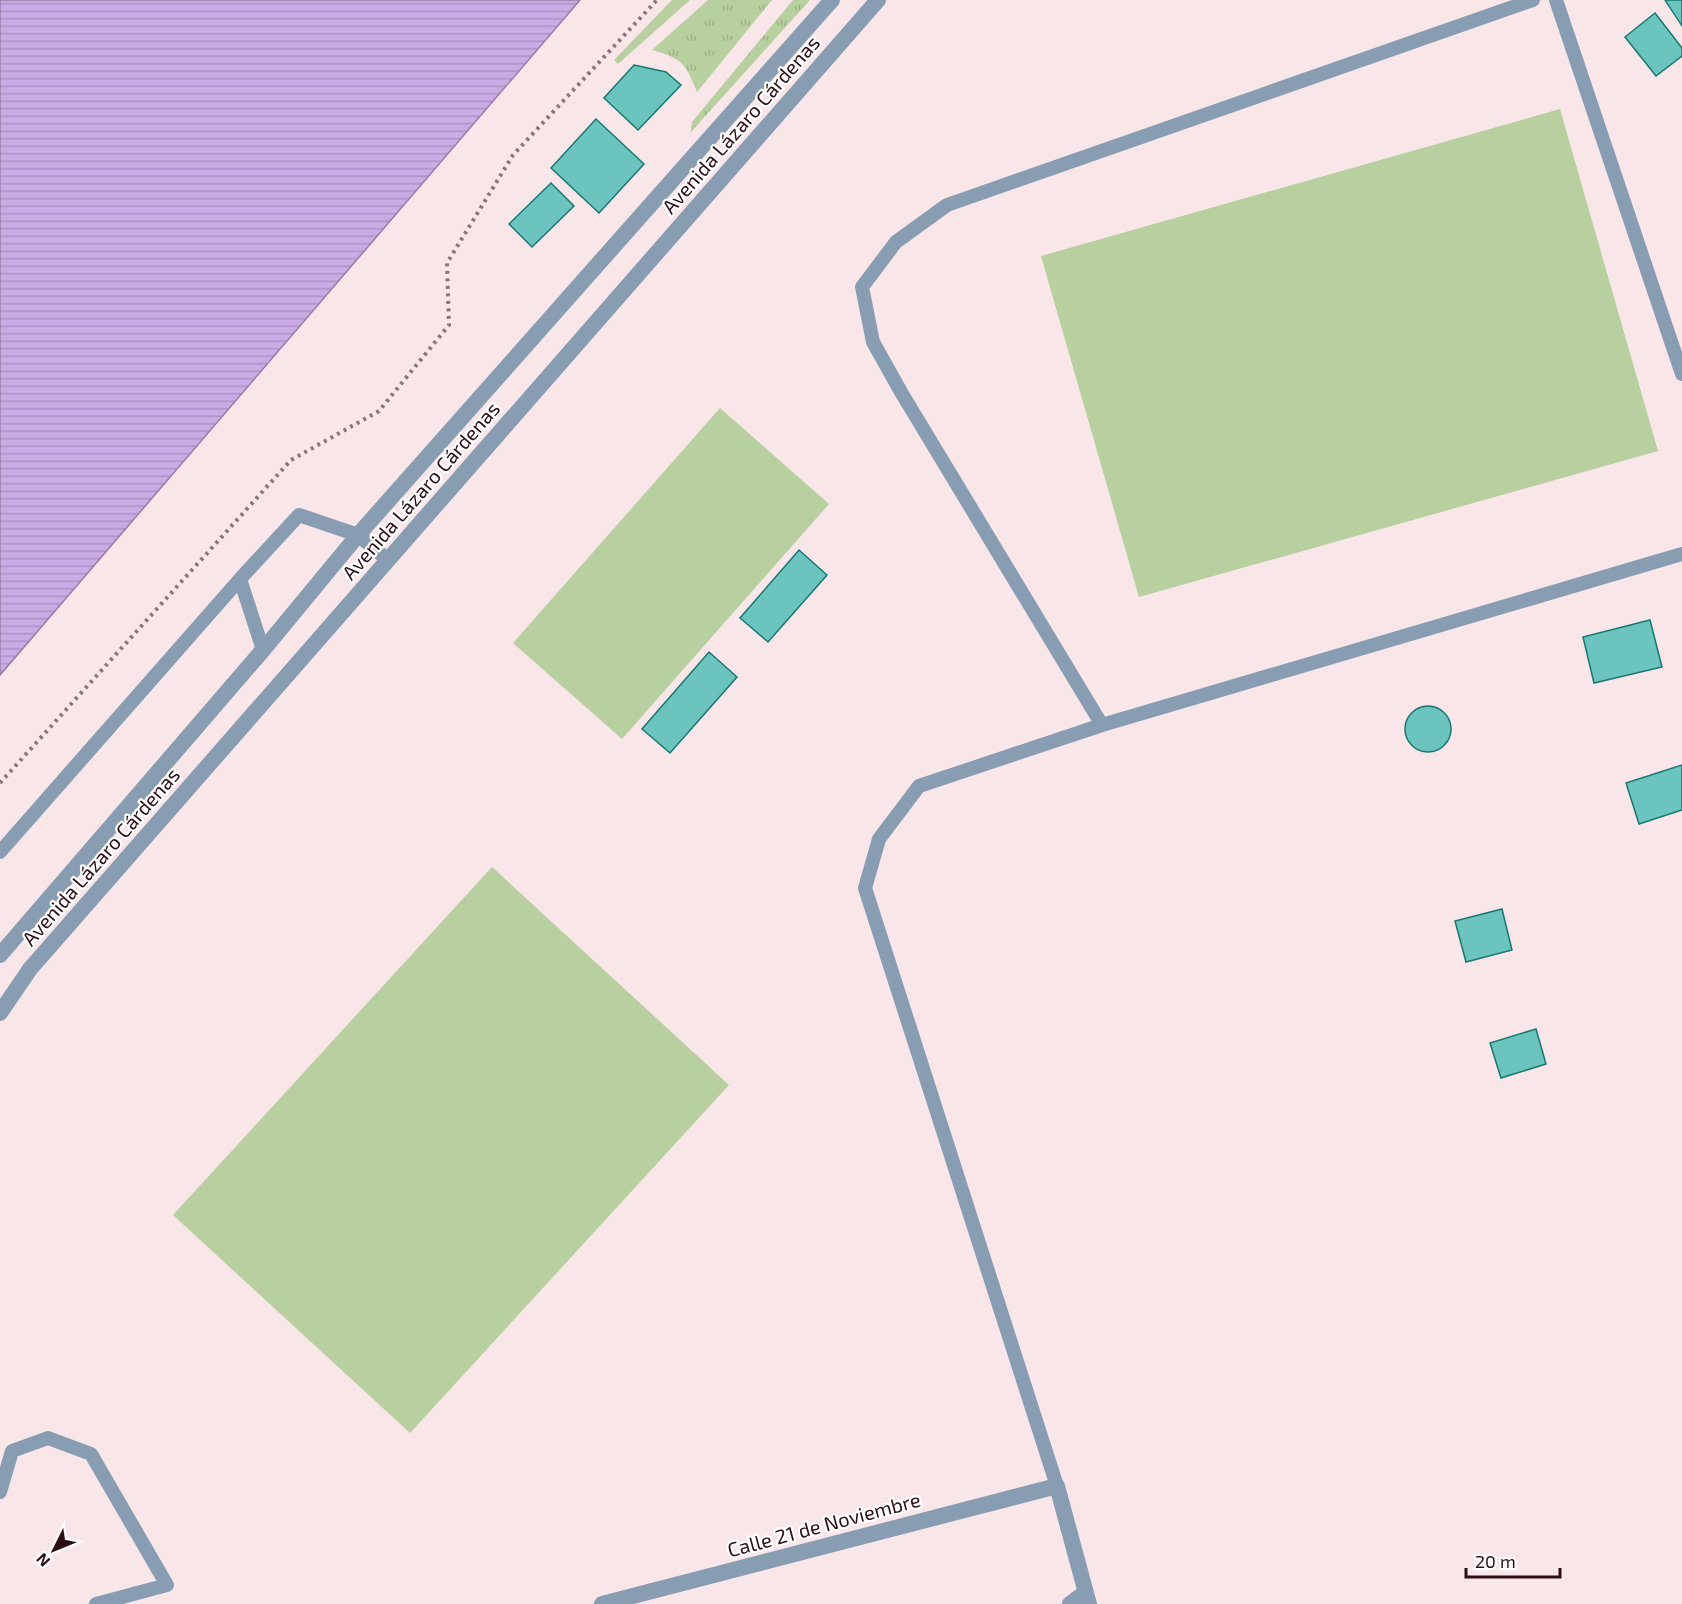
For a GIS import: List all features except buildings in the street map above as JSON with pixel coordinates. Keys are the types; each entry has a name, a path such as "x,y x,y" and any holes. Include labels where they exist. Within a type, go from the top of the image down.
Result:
{"street":[{"name":"Avenida Lázaro Cárdenas","path":"0,955 263,650 357,535 832,0"},
{"name":"Avenida Lázaro Cárdenas","path":"0,1013 30,969 878,0"},
{"path":"1057,1486 1088,1598 1070,1604"},
{"name":"Calle 21 de Noviembre","path":"602,1604 1057,1486"}],"lane":[{"path":"1102,725 873,342 862,287 896,242 947,205 1533,0"},
{"path":"1556,0 1682,374"},
{"path":"0,852 299,515 357,535 388,560"},
{"path":"1057,1486 865,888 879,839 919,786 1102,725 1682,554"},
{"path":"240,579 263,650"},
{"path":"0,1492 12,1451 48,1438 91,1454 167,1585 96,1604"}],"path":[{"path":"0,783 291,460 379,411 449,326 447,263 513,155 657,0"}],"green space":[{"path":"672,0 690,0 618,64 614,60"},
{"path":"708,0 772,0 697,92 690,75 677,59 652,50"},
{"path":"793,0 810,0 691,132 692,122"},
{"path":"1560,109 1658,451 1139,597 1041,256"},
{"path":"720,408 829,504 622,739 513,643"},
{"path":"492,867 729,1085 410,1433 173,1215"}],"shaded area":[{"path":"0,0 580,0 0,675"}]}
